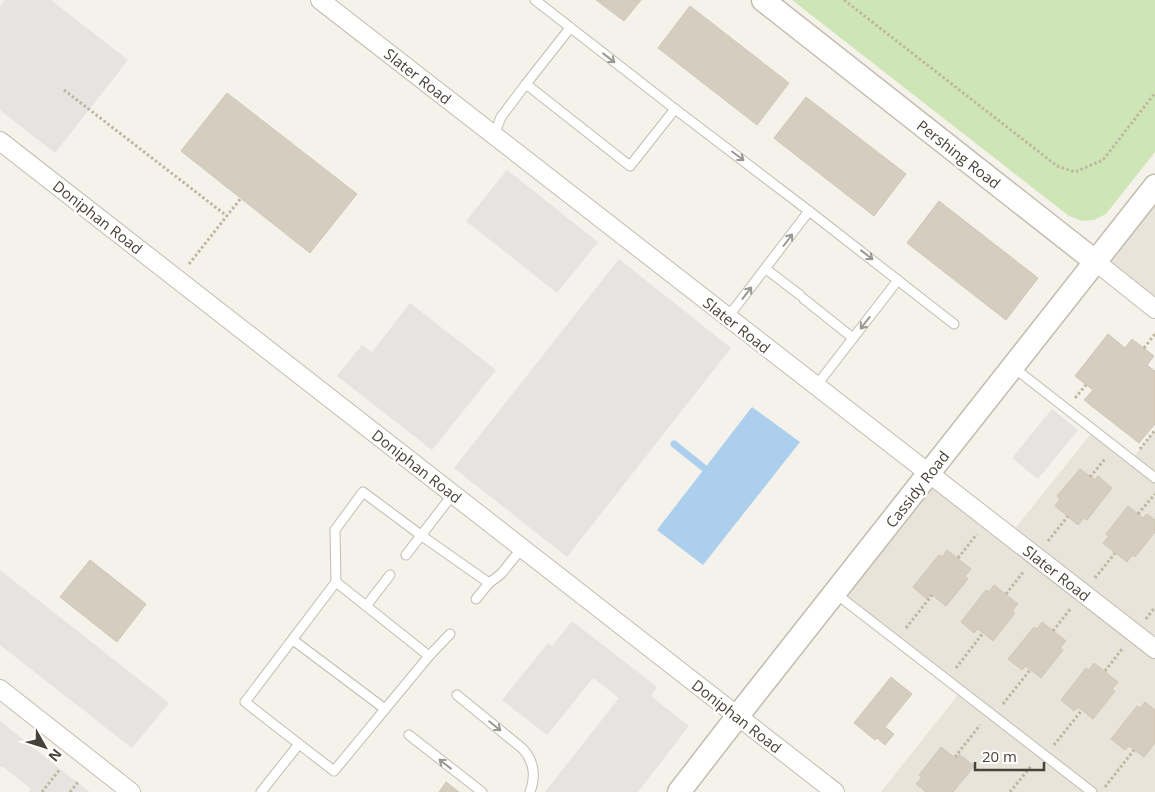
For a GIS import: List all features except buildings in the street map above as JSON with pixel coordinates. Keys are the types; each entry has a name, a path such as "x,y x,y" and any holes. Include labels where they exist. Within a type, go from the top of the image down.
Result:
{"street":[{"name":"Slater Road","path":"320,0 1155,650"},
{"name":"Pershing Road","path":"763,0 1155,309"},
{"name":"Doniphan Road","path":"0,141 835,792"},
{"name":"Cassidy Road","path":"680,792 1155,186"},
{"path":"0,689 131,792"}],"lane":[{"path":"535,0 954,324"},
{"path":"494,135 501,117 570,28"},
{"path":"526,84 630,166 675,109"},
{"path":"728,318 809,211"},
{"path":"766,269 853,338"},
{"path":"816,386 898,280"},
{"path":"1013,367 1155,478"},
{"path":"450,634 429,656 334,772 246,702 336,582 336,530 364,492 489,583"},
{"path":"406,555 453,494"},
{"path":"476,599 489,583 501,574 522,548"},
{"path":"366,606 390,575"},
{"path":"336,582 429,656"},
{"path":"835,593 1092,792"},
{"path":"293,640 385,709"},
{"path":"457,695 523,749 530,757 534,783 530,792"},
{"path":"409,735 482,792"},
{"path":"261,792 299,744"}],"path":[{"path":"844,0 1057,166 1075,172 1103,160 1155,93"},
{"path":"64,90 227,216"},
{"path":"177,279 241,198"},
{"path":"1144,348 1155,334"},
{"path":"1132,460 1155,430"},
{"path":"1090,476 1114,446"},
{"path":"1138,514 1155,493"},
{"path":"958,558 988,520"},
{"path":"896,640 932,595"},
{"path":"947,680 983,633"},
{"path":"954,758 1030,670"},
{"path":"1010,792 1082,710"},
{"path":"1101,792 1134,750"},
{"path":"42,792 60,768"},
{"path":"70,792 78,782"}],"shaded area":[{"path":"5,0 51,0 128,60 55,153 0,110 0,6"},
{"path":"507,170 598,242 557,293 466,221"},
{"path":"1155,186 1155,309 1096,262"},
{"path":"619,259 731,348 567,557 454,468"},
{"path":"410,303 496,370 432,450 337,376 362,345 372,352"},
{"path":"1052,409 1078,430 1038,479 1012,458"},
{"path":"1094,430 1132,459 1155,430 1155,792 881,792 961,691 835,593 929,474 1009,536"},
{"path":"0,570 169,703 132,748 0,645"},
{"path":"572,621 657,687 651,696 689,726 638,792 545,792 619,698 593,678 547,735 502,700 548,643 552,646"},
{"path":"0,721 90,792 29,792 31,789 2,766 0,767"}],"green space":[{"path":"792,0 1155,0 1155,152 1106,214 1094,220 1082,221 1069,216"}],"water":[{"path":"752,407 800,442 703,565 657,530"}],"waterway":[{"path":"674,444 704,468"}]}
